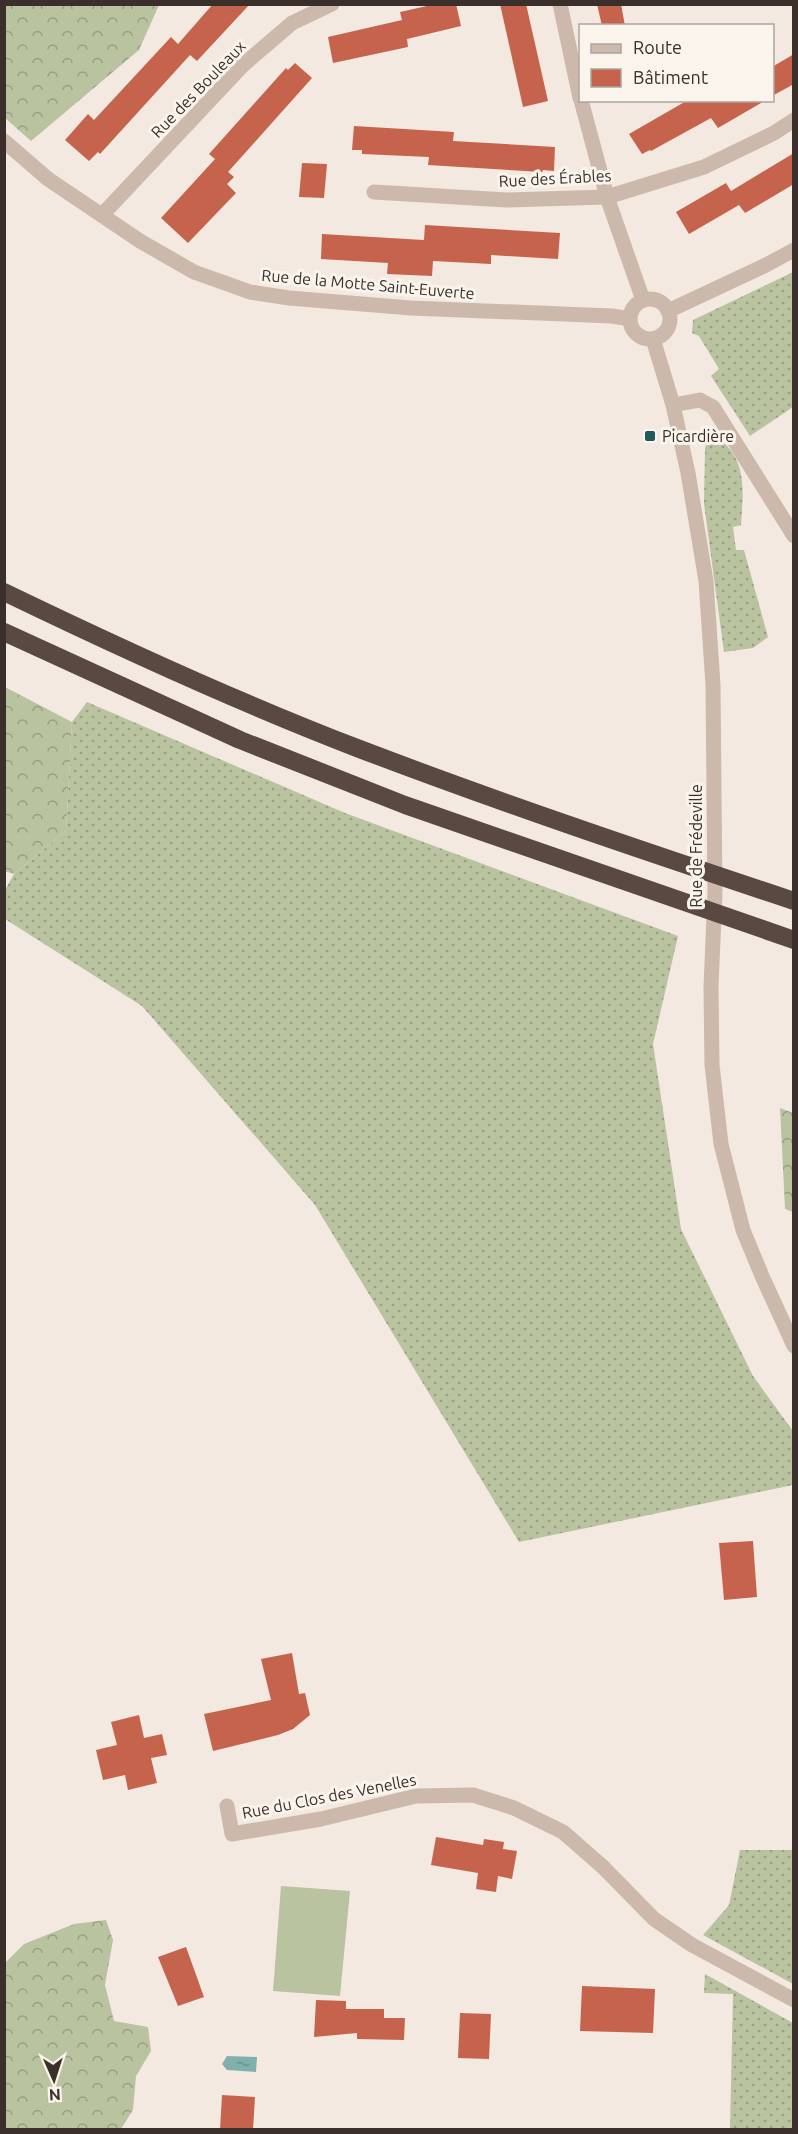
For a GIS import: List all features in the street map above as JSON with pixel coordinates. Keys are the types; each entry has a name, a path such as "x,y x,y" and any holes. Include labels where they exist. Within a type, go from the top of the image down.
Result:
{"highway":[{"path":"4,592 99,638 236,699 355,748 582,830 794,901"},
{"path":"4,632 240,740 405,805 794,940"}],"street":[{"name":"Rue des Bouleaux","path":"102,214 242,66 292,23 332,4"},
{"path":"560,4 579,90"},
{"path":"582,102 607,197 643,300"},
{"name":"Rue des Érables","path":"374,192 506,200 607,197 704,168 774,133 794,120"},
{"name":"Rue de la Motte Saint-Euverte","path":"4,141 48,179 140,241 194,272 250,292 289,298 411,308 612,316 630,319"},
{"path":"668,311 766,266 794,250"},
{"path":"643,300 658,301 668,311 670,322 668,328 659,337 652,339 639,336 634,332 630,319 634,306 643,300"},
{"name":"Rue de Frédeville","path":"652,339 673,405 688,473 706,581 713,685 715,894 711,986 712,1065 721,1144 743,1230 794,1346"},
{"path":"673,405 700,400 714,408 794,536"},
{"name":"Rue du Clos des Venelles","path":"227,1806 232,1834 321,1819 416,1796 473,1795 514,1808 563,1832 603,1867 654,1919 692,1945 794,2000"}],"green space":[{"path":"5,4 159,5 139,50 31,141 5,118"},
{"path":"793,272 793,407 750,436 711,376 719,369 699,336 692,333 693,320"},
{"path":"719,439 735,457 742,478 741,525 733,527 736,550 744,550 768,637 753,648 724,652 704,504 706,444"},
{"path":"5,687 72,722 66,831 14,874 4,871"},
{"path":"87,702 345,813 678,936 653,1044 681,1229 753,1376 793,1431 793,1485 519,1542 315,1205 142,1006 5,919 5,890 14,874 66,831 72,722"},
{"path":"780,1108 793,1113 793,1212 785,1209"},
{"path":"740,1850 793,1850 793,1984 703,1935 729,1905"},
{"path":"281,1886 350,1891 340,1996 273,1991"},
{"path":"106,1920 113,1940 105,1985 114,2021 148,2027 151,2051 136,2076 133,2110 121,2129 5,2129 5,1963 24,1944 74,1924"},
{"path":"705,1974 793,2023 793,2129 730,2129 733,1994 704,1993"}],"water":[{"path":"227,2056 257,2057 256,2072 227,2070 222,2064"}],"building":[{"path":"213,4 250,4 197,61 190,55 100,154 98,152 89,161 65,140 88,114 94,120 171,37 178,44"},
{"path":"436,4 456,4 461,26 407,39 408,47 333,63 328,37 402,20 400,12"},
{"path":"500,4 526,4 548,101 523,107"},
{"path":"597,4 621,4 625,24 602,24"},
{"path":"794,54 794,84 774,95 774,66"},
{"path":"295,63 312,78 228,172 234,177 227,184 236,193 188,243 161,218 215,159 209,154 286,68 288,70"},
{"path":"685,102 763,102 718,128 711,118 642,154 629,134"},
{"path":"354,126 454,132 453,141 555,147 554,171 428,165 429,157 362,154 362,150 352,150"},
{"path":"794,153 794,184 745,213 739,205 689,234 676,212 726,183 731,191"},
{"path":"302,163 327,164 324,198 299,197"},
{"path":"425,225 560,233 558,259 491,255 491,264 433,261 432,276 387,274 388,263 321,259 322,234 424,240"},
{"path":"753,1541 757,1597 724,1600 719,1543"},
{"path":"292,1653 299,1694 305,1693 310,1715 293,1729 278,1735 213,1751 204,1714 271,1700 261,1659"},
{"path":"139,1715 144,1738 162,1734 167,1755 151,1758 157,1783 128,1790 125,1775 103,1780 96,1750 117,1745 111,1722"},
{"path":"436,1837 483,1845 484,1839 504,1842 503,1849 517,1851 512,1879 498,1876 496,1892 476,1889 478,1873 431,1865"},
{"path":"186,1947 204,1997 178,2006 158,1957"},
{"path":"582,1986 655,1989 653,2033 580,2031"},
{"path":"316,2000 346,2001 346,2009 384,2009 384,2018 405,2018 404,2040 357,2039 357,2033 314,2037"},
{"path":"460,2013 491,2014 489,2059 458,2058"},
{"path":"222,2095 255,2097 253,2130 220,2130"}],"place":[{"name":"Picardière","path":"650,436"}]}
